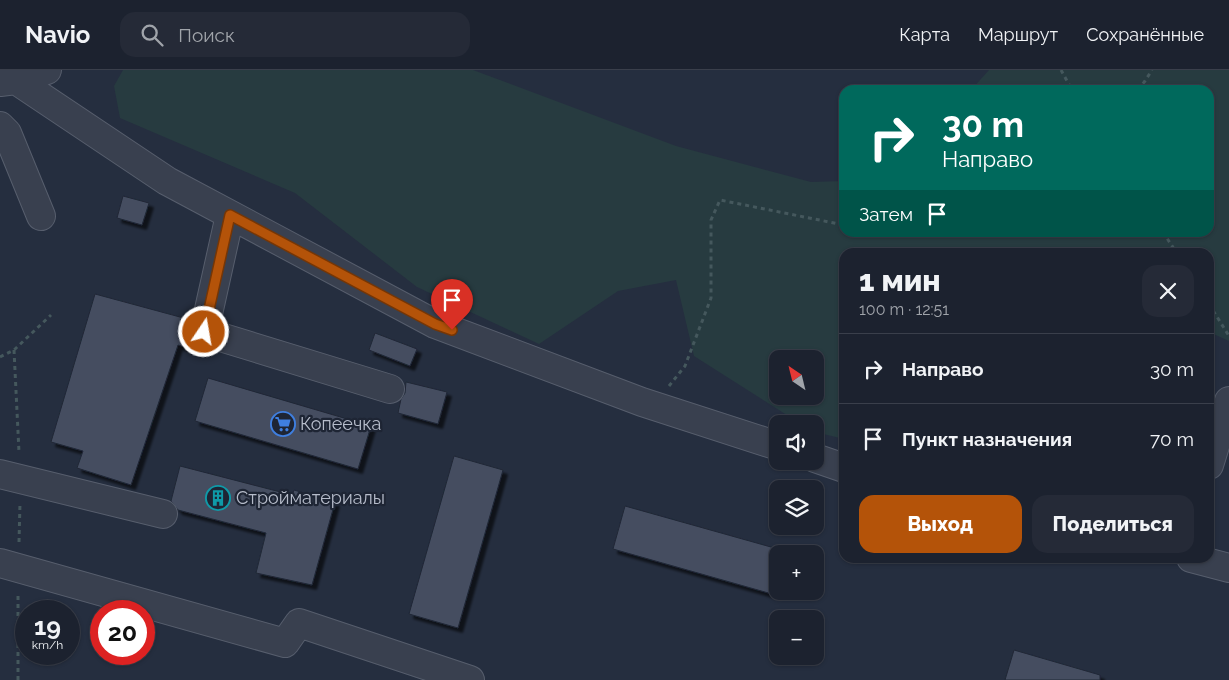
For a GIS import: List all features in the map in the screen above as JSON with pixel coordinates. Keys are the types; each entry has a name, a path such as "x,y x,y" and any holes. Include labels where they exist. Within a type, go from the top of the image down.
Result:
{"lane":[{"path":"8,81 47,70"},
{"path":"8,81 166,181 435,324 653,406 769,443"},
{"path":"0,126 7,133 41,216"},
{"path":"230,215 204,332 390,389"},
{"path":"1214,449 1229,401"},
{"path":"824,461 839,466"},
{"path":"10,476 163,514"},
{"path":"1210,563 1229,568"},
{"path":"9,565 285,643 299,623 470,680"}],"path":[{"path":"1061,70 1069,85"},
{"path":"1142,85 1152,70"},
{"path":"653,406 685,366 711,298 711,220 720,200 839,224"},
{"path":"1166,237 1173,248"},
{"path":"1214,312 1229,336"},
{"path":"0,357 14,350 51,315"},
{"path":"14,350 9,565 18,680"}],"green space":[{"path":"123,70 473,70 676,146 811,182 839,181 839,237 1214,237 1214,85 976,85 989,70 1229,70 1229,341 1214,334 1214,248 839,248 839,438 824,434 824,415 787,415 771,405 824,405 824,350 769,350 769,404 694,356 676,280 618,291 539,344 417,287 295,193 120,118 114,86"}],"building":[{"path":"123,196 149,203 142,225 117,218"},
{"path":"95,294 191,320 185,347 178,345 131,485 77,468 83,451 51,442"},
{"path":"375,333 417,349 410,366 369,350"},
{"name":"Копеечка","path":"208,378 371,426 358,469 195,421"},
{"path":"406,382 447,392 438,424 398,413 401,399 405,393"},
{"path":"454,456 503,470 458,628 409,614"},
{"path":"180,466 292,495 294,490 335,502 312,585 256,573 266,533 178,510 171,501"},
{"path":"625,506 769,546 769,593 613,549"},
{"path":"1014,650 1100,675 1100,680 1005,680"}],"place":[{"name":"Копеечка","path":"283,424"},
{"name":"Стройматериалы","path":"218,498"}],"route":[{"path":"204,332 230,215 435,324 452,330"}]}
